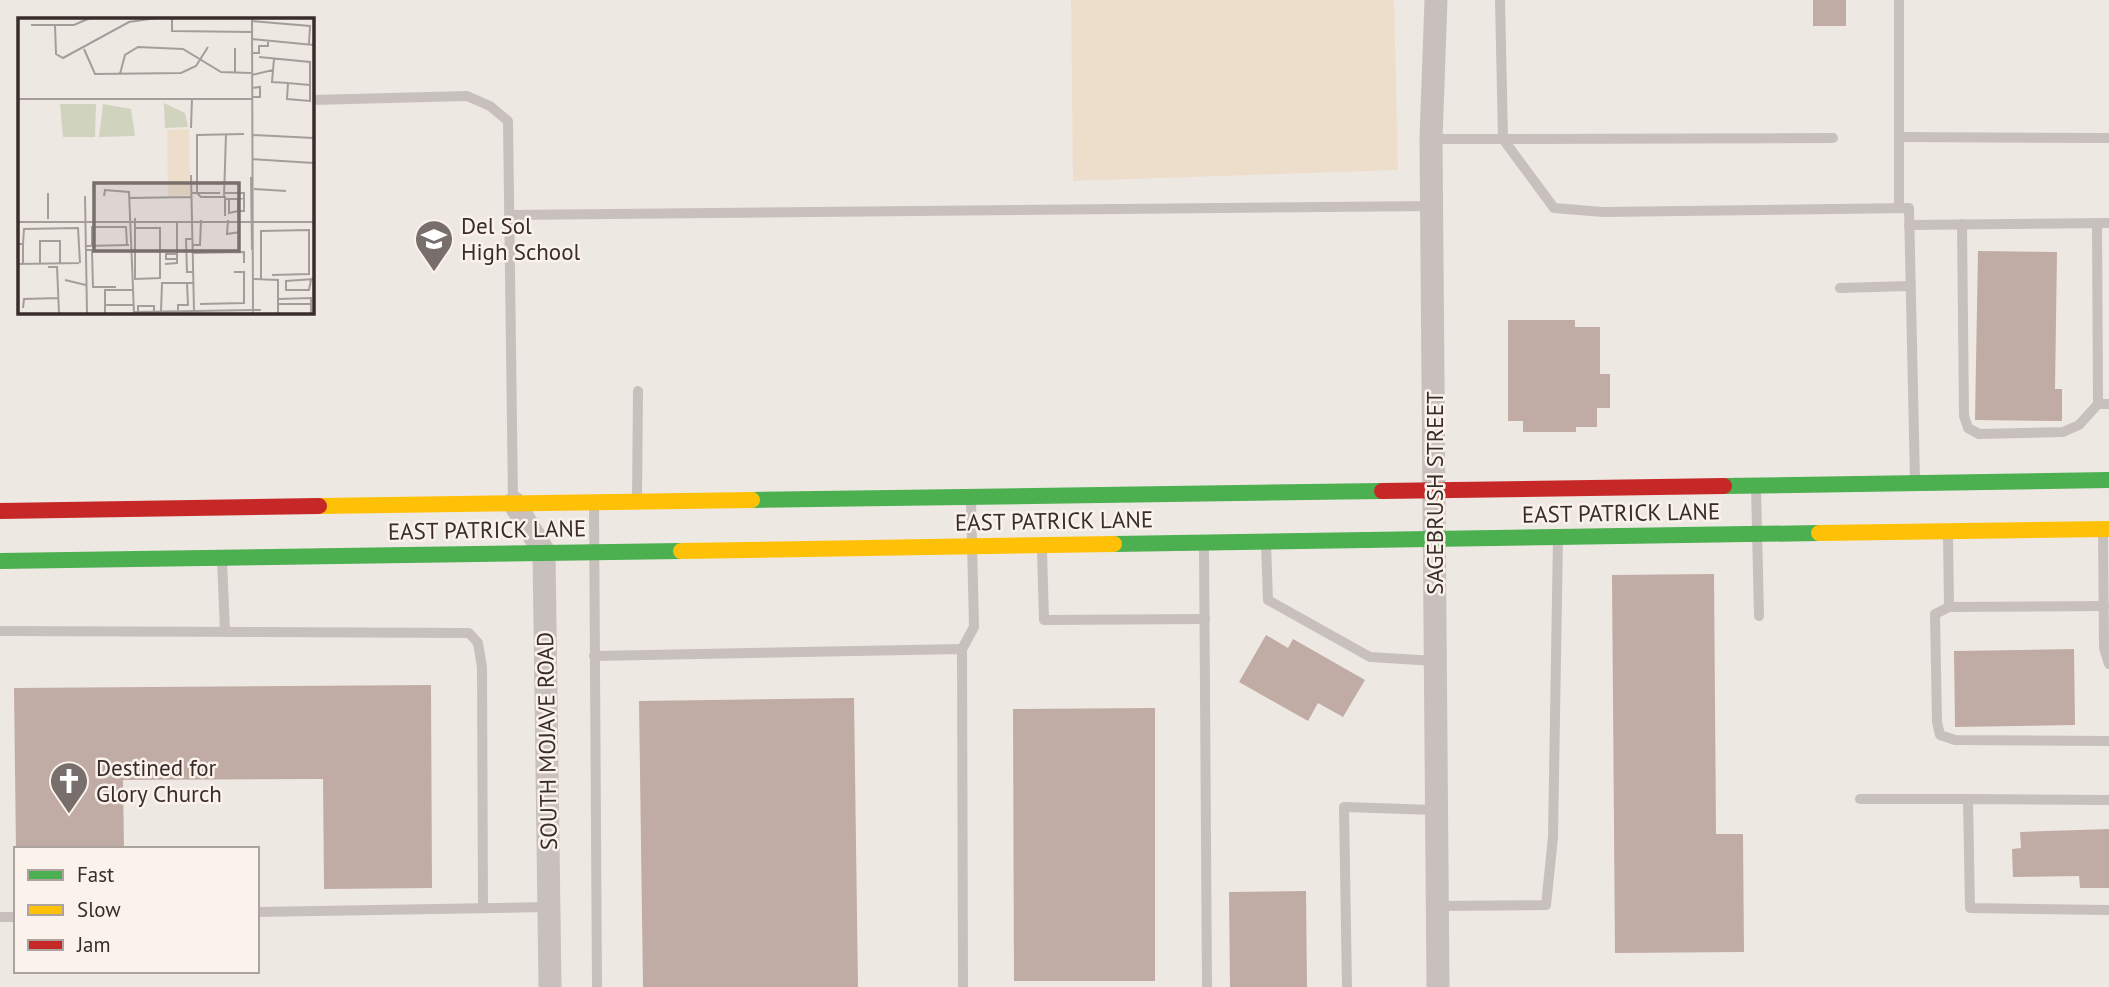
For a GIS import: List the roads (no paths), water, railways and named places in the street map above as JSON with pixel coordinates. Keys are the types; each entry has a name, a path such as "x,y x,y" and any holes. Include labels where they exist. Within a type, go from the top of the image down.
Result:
{"main road":[{"name":"EAST PATRICK LANE","path":"0,511 2109,480"},
{"name":"EAST PATRICK LANE","path":"0,561 2106,529"}],"street":[{"name":"SAGEBRUSH STREET","path":"1436,0 1431,139 1435,538 1434,810 1438,987"},
{"path":"514,503 544,552"},
{"name":"SOUTH MOJAVE ROAD","path":"544,552 550,987"}],"lane":[{"path":"1500,0 1503,138 1554,208 1603,212 1909,208 1915,483"},
{"path":"1899,0 1899,208"},
{"path":"313,100 467,96 490,106 508,121 514,503"},
{"path":"1899,137 2109,138"},
{"path":"1431,139 1833,138"},
{"path":"509,215 1433,206"},
{"path":"1909,225 1962,224 2103,223 2104,404 2079,425 2063,432 1979,434 1968,428 1964,416 1962,224"},
{"path":"1840,288 1909,286"},
{"path":"637,502 638,391"},
{"path":"1756,484 1759,616"},
{"path":"963,987 962,649 974,627 971,497"},
{"path":"594,503 597,987"},
{"path":"2106,529 2104,648 2109,664"},
{"path":"1948,531 1949,607"},
{"path":"1436,906 1546,905 1553,837 1558,536"},
{"path":"1266,540 1268,600 1370,657 1435,661"},
{"path":"1203,542 1207,987"},
{"path":"1042,544 1044,620 1205,619"},
{"path":"222,558 225,631"},
{"path":"2104,606 1949,607 1935,614 1937,722 1940,735 1955,740 2109,741"},
{"path":"0,631 469,633 478,643 482,667 483,908"},
{"path":"594,656 962,649"},
{"path":"1860,799 2109,800"},
{"path":"1968,800 1969,908 2109,910"},
{"path":"1347,987 1344,807 1434,810"},
{"path":"259,912 549,907"}],"place":[{"name":"Del Sol High School","path":"434,273"},
{"name":"Destined for Glory Church","path":"69,815"}]}
